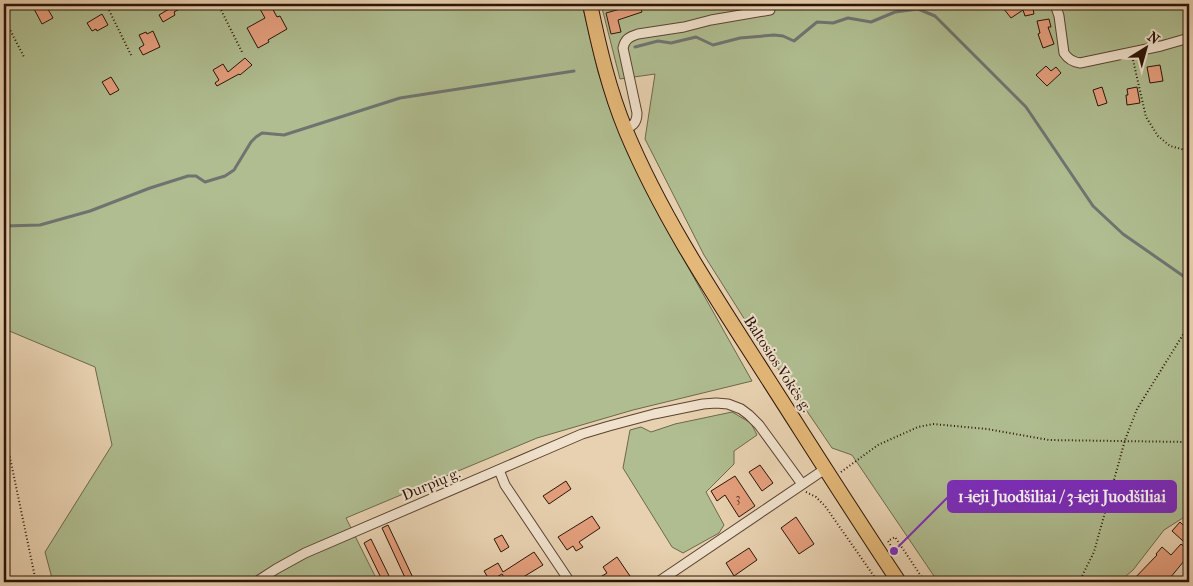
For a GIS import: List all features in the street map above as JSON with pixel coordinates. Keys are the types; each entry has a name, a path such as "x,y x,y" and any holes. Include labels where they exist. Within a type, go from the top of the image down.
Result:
{"main road":[{"name":"Baltosios Vokės g.","path":"590,4 606,69 626,129 638,158 677,233 715,296 899,582"}],"street":[{"path":"1055,4 1059,16 1064,53 1075,63 1161,46 1189,38"},
{"path":"626,129 634,124 637,119 623,48 630,36 770,10"},
{"name":"Durpių g.","path":"256,582 305,553 582,434 654,414 703,404 728,404 741,409 749,415 759,425 800,485"},
{"path":"499,470 510,493 570,582"},
{"path":"658,582 800,485 828,473"}],"path":[{"path":"106,4 132,57"},
{"path":"218,4 243,54"},
{"path":"4,18 24,57"},
{"path":"1131,52 1146,118 1158,136 1170,146 1189,151"},
{"path":"1079,582 1094,552 1124,440 1137,409 1189,324"},
{"path":"828,473 878,445 918,427 933,424 987,429 1049,440 1189,442"},
{"path":"4,429 36,582"},
{"path":"800,485 825,506 878,582"},
{"path":"894,551 888,541 895,537 925,582"}],"green space":[{"path":"4,4 582,4 598,72 628,154 661,219 752,381 633,410 537,438 346,518 378,582 53,582 45,552 112,445 95,367 7,330 4,326"},
{"path":"601,4 1189,4 1189,514 1164,530 1133,570 1119,582 938,582 852,455 832,448 745,320 704,255 645,139 655,74 620,79"},
{"path":"732,412 751,423 757,435 734,451 734,464 706,492 724,525 719,533 683,553 672,547 623,468 630,430 641,427 651,432 675,424"}],"building":[{"path":"45,4 53,18 42,24 33,7"},
{"path":"166,4 189,4 174,12 175,15 163,22 159,15 169,9"},
{"path":"270,4 277,17 280,16 287,29 258,48 247,28 265,18 260,9"},
{"path":"623,4 639,4 642,12 618,20 621,32 611,34 606,13 620,9"},
{"path":"1000,4 1013,4 1015,7 1032,4 1034,14 1025,16 1023,10 1011,18"},
{"path":"102,14 108,25 97,31 96,29 92,31 87,23"},
{"path":"1049,19 1051,27 1048,27 1054,44 1043,48 1038,34 1040,33 1037,21"},
{"path":"153,31 160,47 143,55 139,48 144,45 139,35"},
{"path":"245,58 252,65 240,75 217,86 215,83 219,80 213,70 223,64 228,72"},
{"path":"1160,65 1163,81 1150,83 1147,67"},
{"path":"1046,66 1051,71 1056,67 1061,73 1047,86 1036,75"},
{"path":"111,77 119,90 110,95 102,82"},
{"path":"1102,87 1107,103 1098,106 1093,90"},
{"path":"1137,87 1140,103 1127,105 1127,89"},
{"path":"760,465 773,483 762,491 749,472"},
{"path":"735,476 755,506 739,517 725,495 717,501 711,491"},
{"path":"566,481 571,489 549,504 543,496"},
{"path":"592,516 600,528 579,542 583,547 576,551 573,546 567,550 558,537"},
{"path":"796,517 814,544 799,554 781,528"},
{"path":"1180,522 1189,531 1189,534 1183,541 1172,531"},
{"path":"388,525 415,582 407,582 382,528"},
{"path":"502,535 509,547 501,552 494,539"},
{"path":"371,539 392,582 383,582 364,543"},
{"path":"1181,544 1189,551 1189,565 1184,561 1170,578 1174,582 1131,582 1157,555 1162,547 1171,555"},
{"path":"749,548 757,560 734,576 726,563"},
{"path":"534,552 543,565 515,582 507,582 502,574 490,581 484,571 498,563 503,572"},
{"path":"617,557 630,576 620,582 592,582 607,573 603,567"}],"waterway":[{"path":"635,47 658,41 671,43 696,37 713,45 740,38 774,35 783,36 794,41 817,22 833,23 848,18 871,22 895,12 918,9 935,16 1026,107 1093,206 1123,234 1189,280"},
{"path":"4,226 40,225 90,211 188,176 196,176 205,182 225,176 234,170 251,142 262,133 284,135 400,98 574,71"}],"place":[{"name":"1-ieji Juodšiliai / 3-ieji Juodšiliai","path":"894,551"}]}
